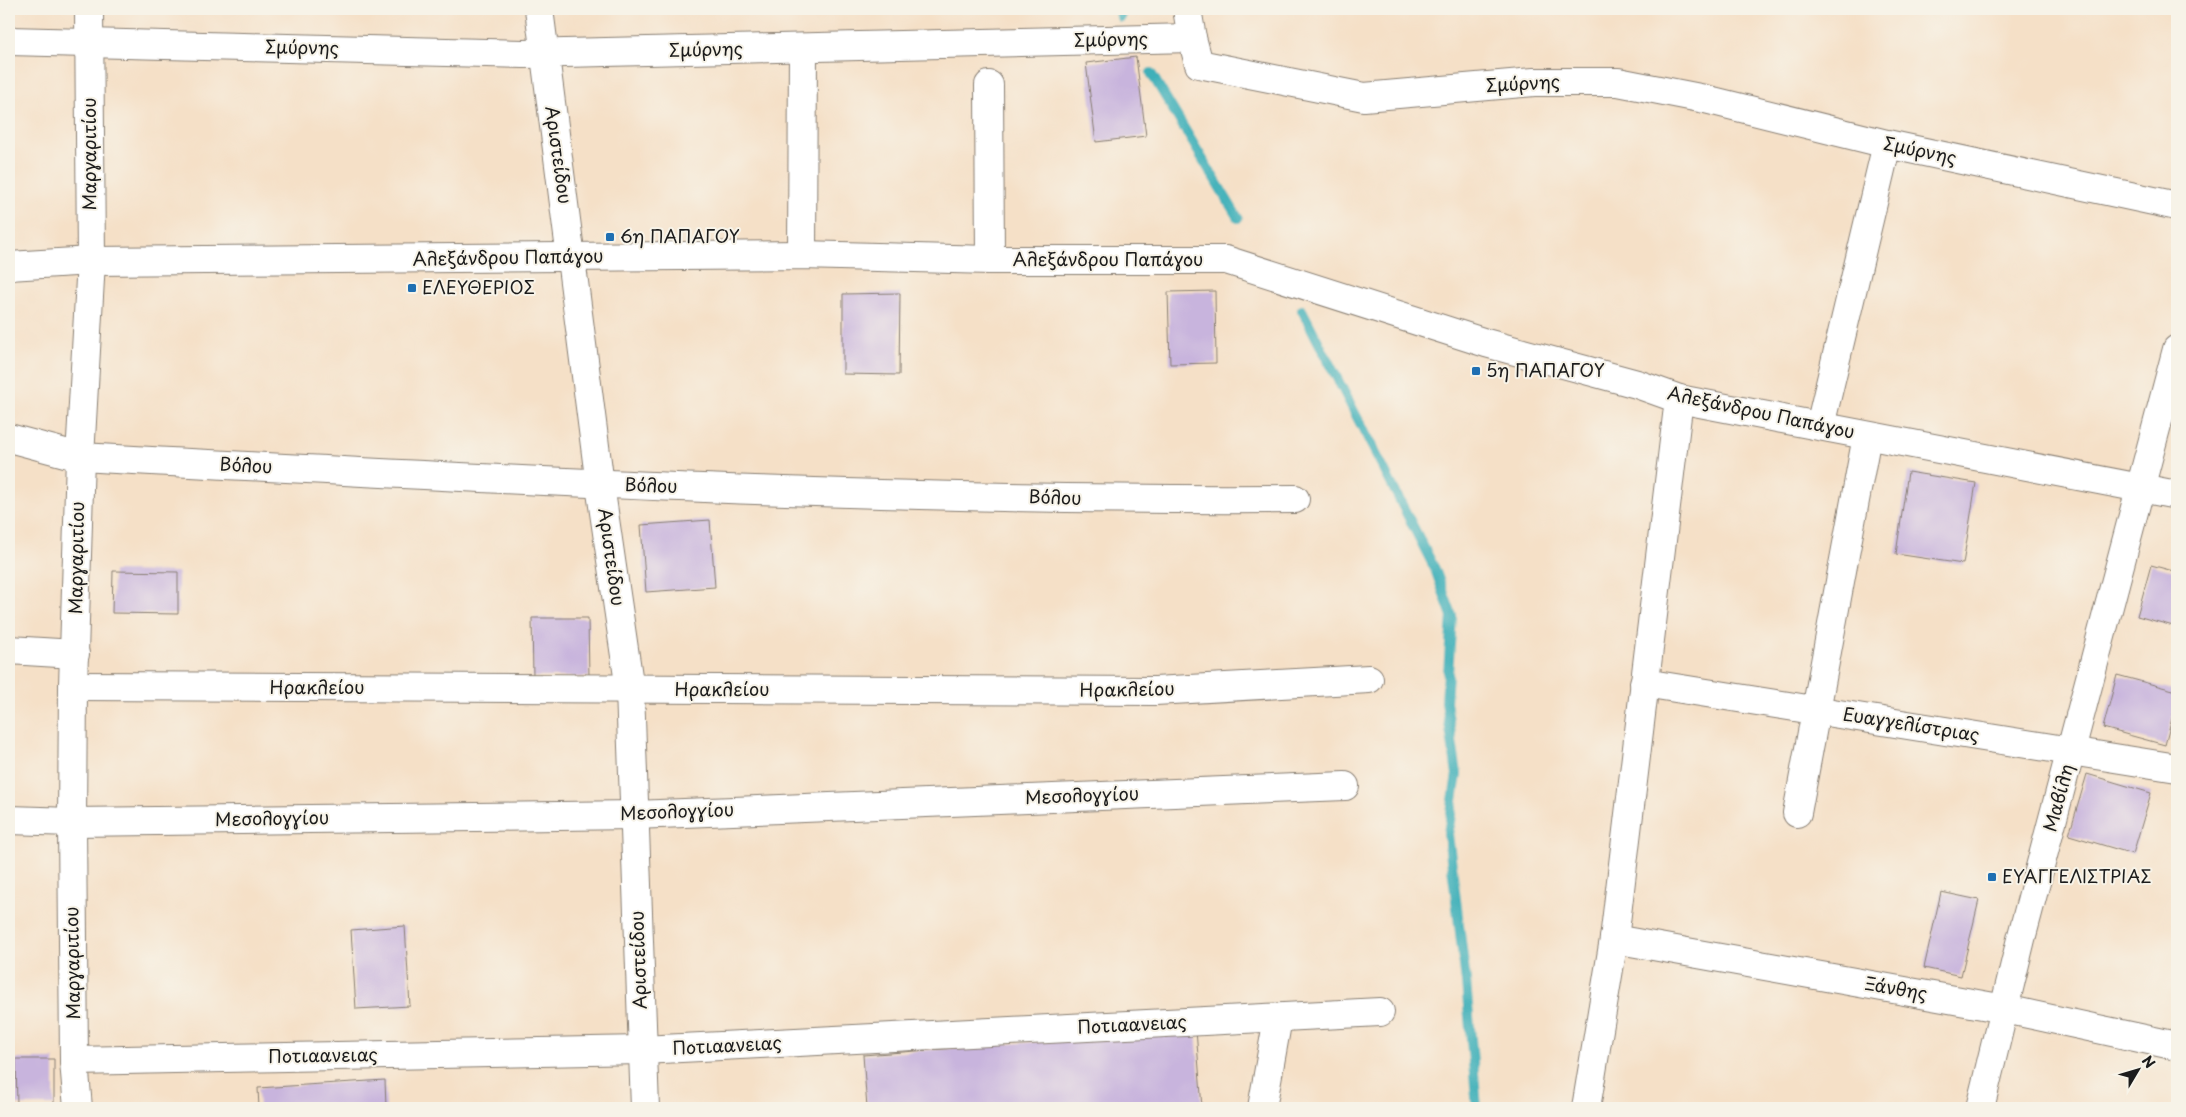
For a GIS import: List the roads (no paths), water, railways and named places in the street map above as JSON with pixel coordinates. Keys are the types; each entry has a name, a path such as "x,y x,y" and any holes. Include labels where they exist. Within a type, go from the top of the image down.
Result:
{"street":[{"name":"Μαργαριτίου","path":"78,1108 74,1061 73,686 80,457 91,261 89,9"},
{"name":"Αριστείδου","path":"539,9 600,485 630,690 645,1108"},
{"path":"1187,9 1192,38"},
{"name":"Σμύρνης","path":"9,41 544,53 1192,38 1199,64 1364,97 1534,82 1618,82 1705,99 1887,144 2177,206"},
{"path":"802,255 803,48"},
{"path":"989,85 990,260"},
{"path":"1820,426 1887,144"},
{"name":"Αλεξάνδρου Παπάγου","path":"9,266 91,261 802,255 990,260 1226,260 1486,343 1637,384 1679,398 2177,495"},
{"name":"Μαβίλη","path":"1980,1108 2021,939 2177,349"},
{"path":"1586,1108 1614,939 1679,398"},
{"path":"1797,813 1867,436"},
{"name":"Βόλου","path":"9,438 80,457 600,485 1127,500 1295,499"},
{"path":"9,650 75,654"},
{"name":"Ηρακλείου","path":"73,686 1155,691 1369,679"},
{"name":"Ευαγγελίστριας","path":"1644,683 2177,768"},
{"name":"Μεσολογγίου","path":"9,820 72,822 635,815 1345,786"},
{"name":"Ξάνθης","path":"1614,939 2005,1009 2177,1046"},
{"name":"Ποτιαανειας","path":"74,1061 642,1050 1380,1012"},
{"path":"1262,1108 1278,1018"}],"waterway":[{"path":"1120,9 1121,17"},
{"path":"1151,73 1238,218"},
{"path":"1302,310 1435,569 1452,616 1446,702 1457,774 1448,834 1466,982 1477,1108"}],"place":[{"name":"6η ΠΑΠΑΓΟΥ","path":"610,237"},
{"name":"ΕΛΕΥΘΕΡΙΟΣ","path":"412,288"},
{"name":"5η ΠΑΠΑΓΟΥ","path":"1476,371"},
{"name":"ΕΥΑΓΓΕΛΙΣΤΡΙΑΣ","path":"1992,877"}]}
